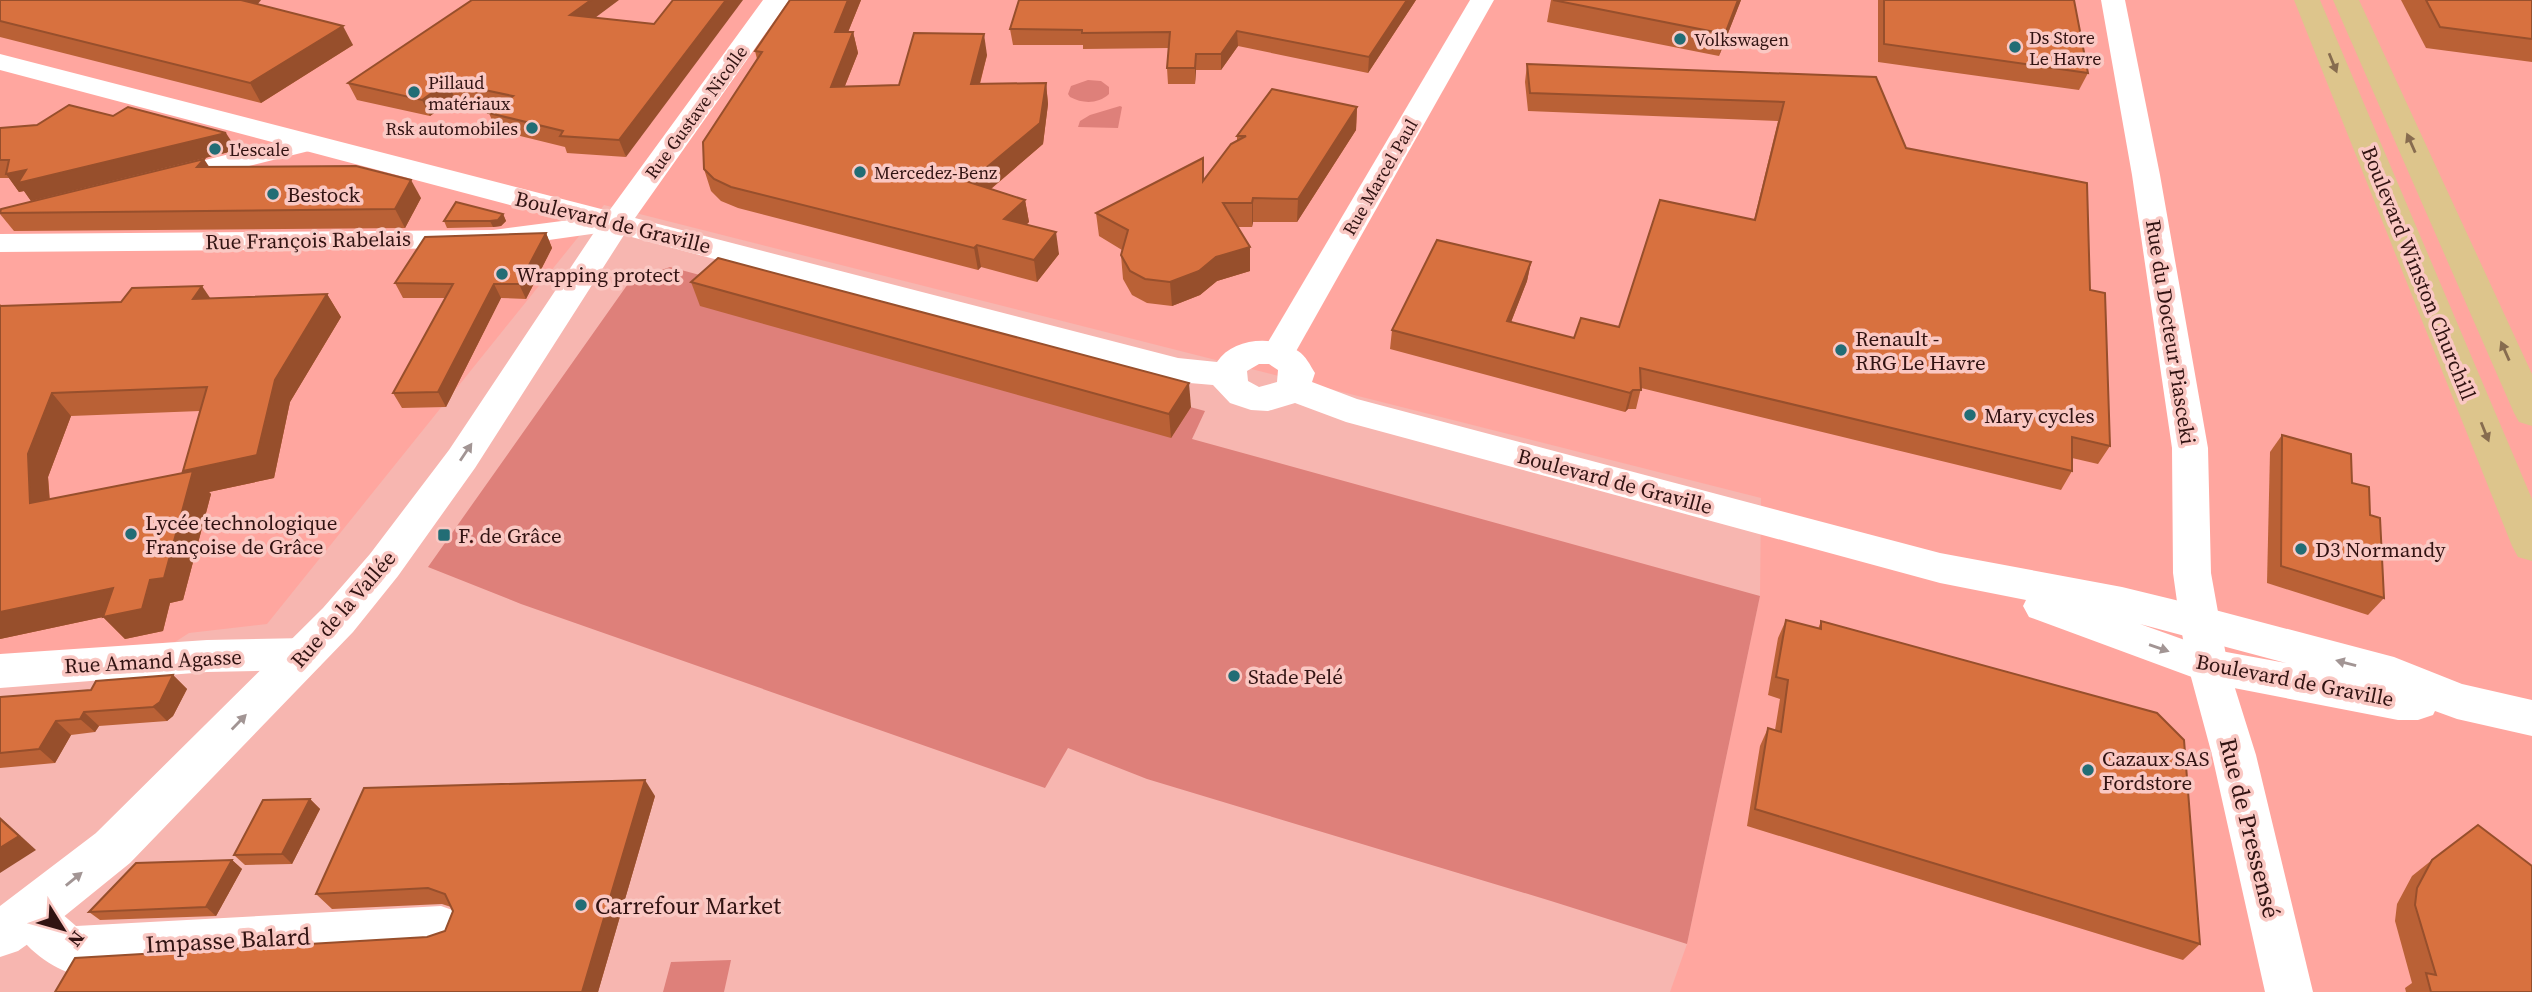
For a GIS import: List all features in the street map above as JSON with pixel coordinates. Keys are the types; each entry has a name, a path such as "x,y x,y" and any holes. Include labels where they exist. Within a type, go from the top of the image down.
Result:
{"main road":[{"name":"Boulevard Winston Churchill","path":"2307,0 2532,546"},
{"name":"Boulevard Winston Churchill","path":"2346,0 2532,413"}],"street":[{"name":"Rue Gustave Nicolle","path":"616,223 776,0"},
{"name":"Rue Marcel Paul","path":"1285,371 1482,0"},
{"name":"Rue du Docteur Piasceki","path":"2112,0 2146,175 2190,448 2192,573 2208,666"},
{"name":"Boulevard de Graville","path":"0,62 1178,370 1228,375 1234,389 1252,398 1275,398 1285,371 1346,409 1940,568 2122,603 2200,623 2394,675 2456,701 2532,718"},
{"path":"132,187 307,143"},
{"name":"Rue François Rabelais","path":"4,226 493,239 616,223"},
{"name":"Rue de la Vallée","path":"14,924 113,848 338,620 384,565 462,459 616,223"},
{"name":"Boulevard de Graville","path":"1940,568 2208,666 2398,702 2456,701"},
{"name":"Rue Amand Agasse","path":"0,671 207,656 306,654"},
{"name":"Rue de Pressensé","path":"2208,666 2234,755 2289,992"},
{"name":"Impasse Balard","path":"14,924 67,949 441,929"}],"shaded area":[{"path":"0,0 2532,0 2532,992 1670,992 1687,944 1760,596 1761,498 604,205 267,624 189,633 175,642 0,656"},
{"path":"1088,80 1101,81 1109,87 1109,94 1090,102 1070,97 1068,94 1071,86"},
{"path":"1120,106 1118,128 1078,127 1080,121 1090,115"},
{"name":"Stade Pelé","path":"670,267 1205,411 1192,439 1760,596 1687,944 1147,779 1068,748 1045,788 521,604 428,567 630,281"},
{"path":"731,960 724,992 663,992 671,962"}],"building":[{"path":"0,0 241,0 343,26 250,83 0,21"},
{"path":"472,0 591,0 570,15 654,24 673,0 726,0 619,140 560,136 563,131 489,113 513,96 447,82 422,100 348,83"},
{"path":"790,0 848,0 835,32 853,32 831,87 899,85 914,33 984,34 971,84 1046,83 1040,123 969,182 1025,200 1004,219 1056,232 1034,260 977,245 974,248 731,187 714,179 704,169 703,142 762,52 755,51"},
{"path":"1019,0 1407,0 1369,57 1237,31 1221,54 1196,54 1195,68 1167,68 1170,32 1082,33 1082,30 1010,29"},
{"path":"1553,0 1738,0 1725,34"},
{"path":"1884,0 2074,0 2088,73 1884,44"},
{"path":"2426,0 2532,0 2532,39 2440,27"},
{"path":"1527,64 1876,77 1906,148 2087,183 2090,290 2105,293 2110,446 2072,437 2072,471 1640,368 1641,390 1633,390 1630,393 1392,330 1437,240 1531,262 1507,321 1574,338 1581,318 1619,327 1660,200 1755,220 1784,102 1530,93"},
{"path":"1272,89 1357,107 1298,199 1253,198 1252,203 1223,203 1250,247 1216,257 1199,271 1170,282 1145,279 1130,271 1121,255 1128,230 1096,213 1203,158 1203,181 1231,144 1246,136 1237,136"},
{"path":"69,105 113,116 128,107 226,133 18,183 26,170 6,174 9,160 0,160 0,128 37,125"},
{"path":"204,159 197,167 356,166 411,180 395,209 0,213 1,209"},
{"path":"456,202 503,214 498,220 490,221 444,221"},
{"path":"546,233 519,284 494,284 438,392 393,393 453,284 395,283 425,237"},
{"path":"718,258 1189,383 1169,414 691,282"},
{"path":"202,286 193,299 327,294 275,380 257,455 183,471 207,387 52,393 28,454 30,503 193,471 164,578 150,580 142,609 103,617 113,588 0,612 0,306 121,302 132,288"},
{"path":"2282,435 2351,454 2352,483 2369,487 2370,515 2380,518 2384,598 2281,566"},
{"path":"1786,620 1821,629 1821,621 2157,713 2184,740 2200,944 1755,809 1768,728 1781,732 1788,680 1776,677"},
{"path":"173,675 160,702 153,707 84,712 80,719 56,721 39,749 0,753 0,697 91,690 96,681"},
{"path":"645,780 582,992 55,992 75,958 427,937 445,931 453,911 445,894 428,888 316,894 364,788"},
{"path":"310,799 282,854 234,855 263,800"},
{"path":"0,819 19,836 0,848"},
{"path":"2478,825 2532,866 2532,992 2431,992 2426,973 2436,975 2415,905 2417,888 2432,860"},
{"path":"232,860 206,907 89,912 136,863"}],"place":[{"name":"Volkswagen","path":"1680,39"},
{"name":"Ds Store Le Havre","path":"2015,47"},
{"name":"Pillaud matériaux","path":"414,92"},
{"name":"Rsk automobiles","path":"532,128"},
{"name":"L'escale","path":"215,149"},
{"name":"Mercedez-Benz","path":"860,172"},
{"name":"Bestock","path":"273,194"},
{"name":"Wrapping protect","path":"502,274"},
{"name":"Renault - RRG Le Havre","path":"1841,350"},
{"name":"Mary cycles","path":"1970,415"},
{"name":"Lycée technologique Françoise de Grâce","path":"131,534"},
{"name":"F. de Grâce","path":"444,535"},
{"name":"D3 Normandy","path":"2301,549"},
{"name":"Stade Pelé","path":"1234,676"},
{"name":"Cazaux SAS Fordstore","path":"2088,770"},
{"name":"Carrefour Market","path":"581,905"}]}
